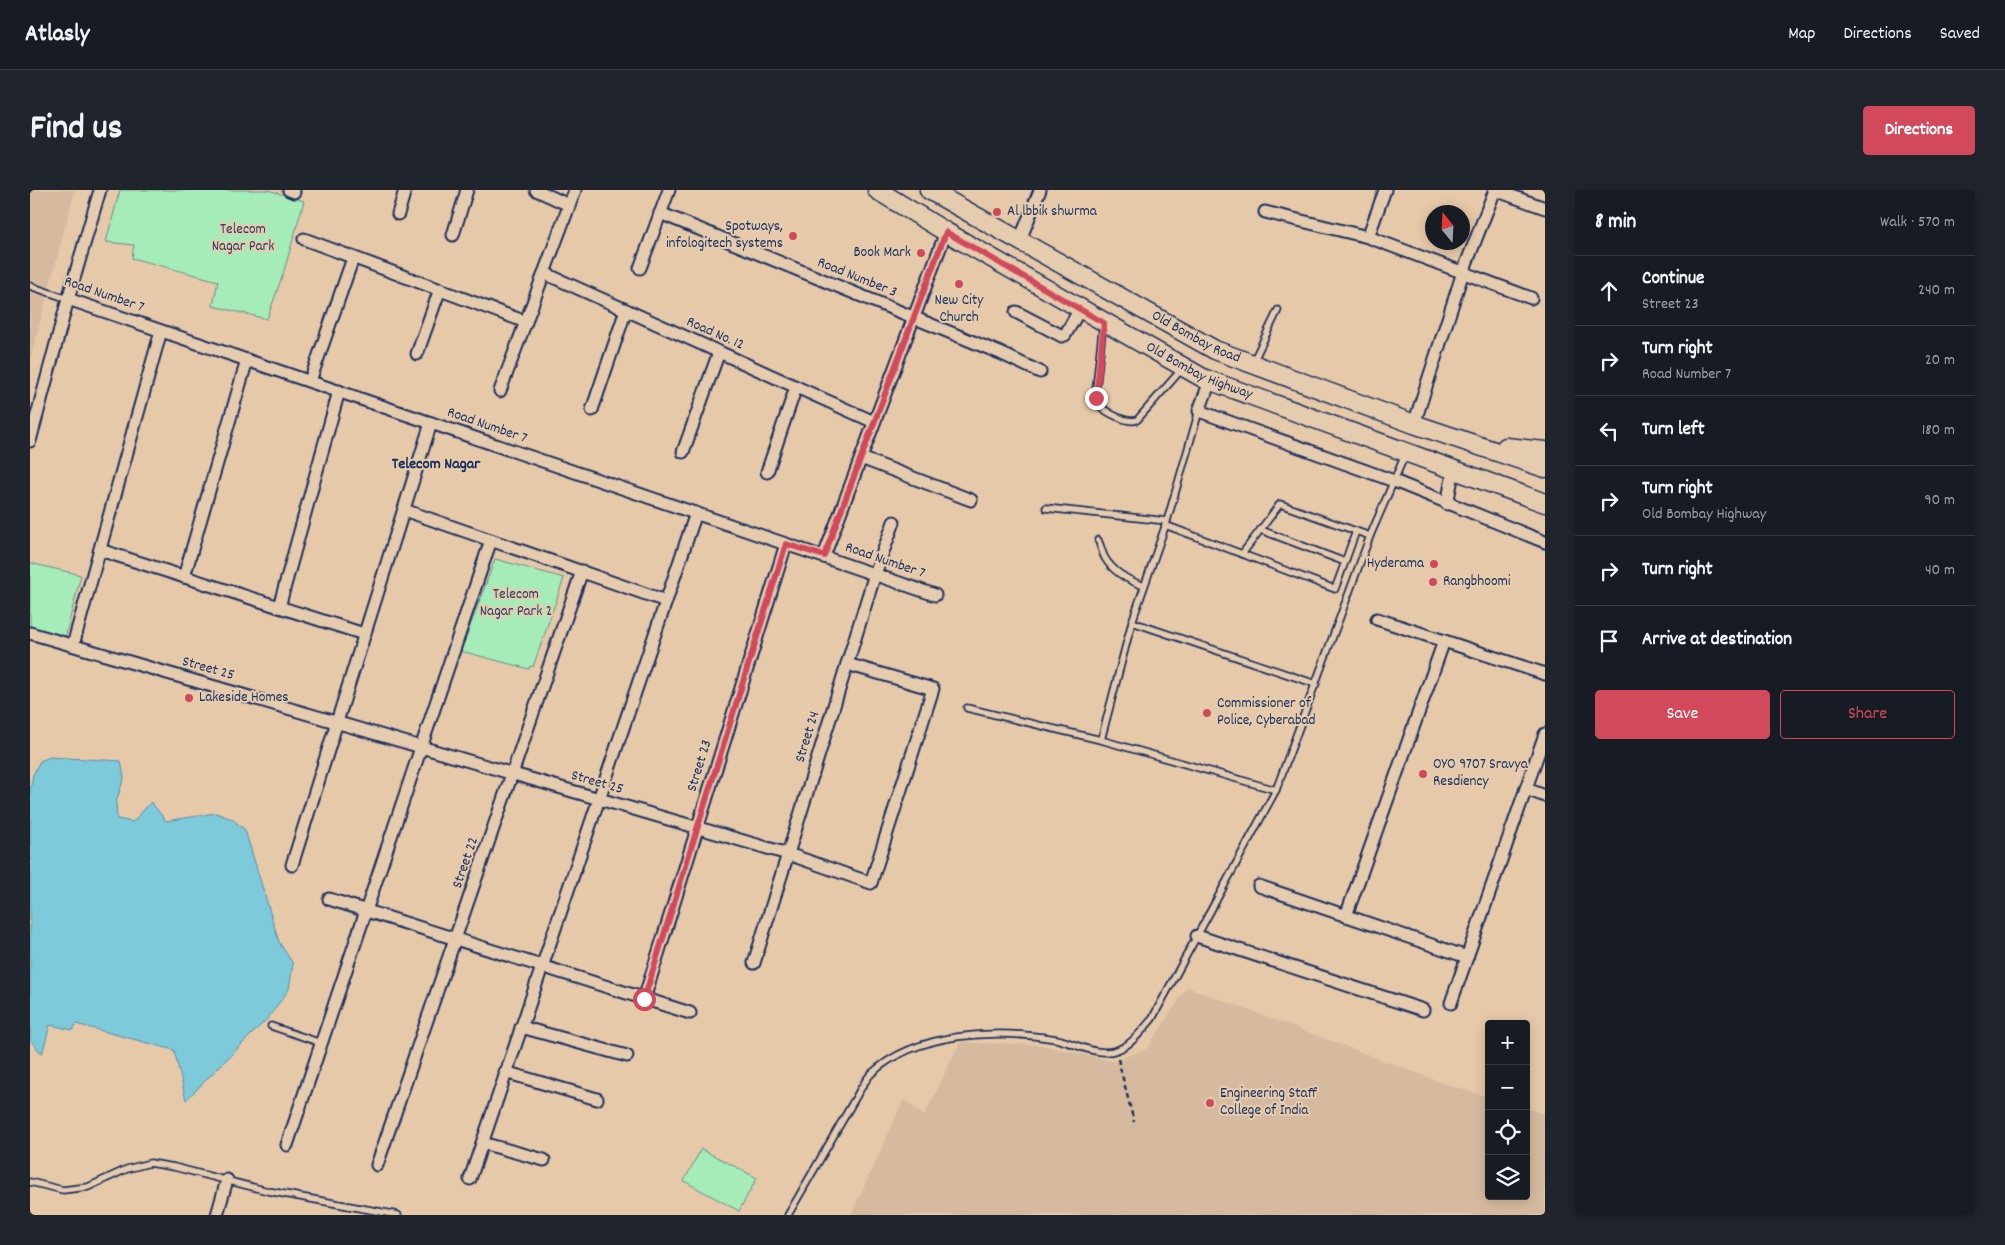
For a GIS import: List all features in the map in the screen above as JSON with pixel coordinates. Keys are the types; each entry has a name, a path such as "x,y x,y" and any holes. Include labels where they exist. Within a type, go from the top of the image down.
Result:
{"main road":[{"name":"Old Bombay Highway","path":"877,190 1104,323 1183,368 1210,381 1406,453 1454,468 1545,503"},
{"name":"Old Bombay Road","path":"929,190 1215,350 1414,424 1481,445"},
{"path":"1481,445 1545,451"},
{"path":"1481,445 1545,468"}],"street":[{"path":"30,441 68,299 100,190"},
{"path":"398,214 405,190"},
{"path":"454,235 467,190"},
{"path":"536,190 569,205"},
{"path":"500,391 575,190"},
{"path":"640,268 669,190"},
{"path":"1020,240 1040,190"},
{"path":"1368,236 1386,190"},
{"path":"1414,424 1463,272 1495,190 1545,208"},
{"path":"1265,212 1368,236 1531,298"},
{"name":"Road Number 3","path":"660,213 914,317 1040,372"},
{"path":"824,556 946,232"},
{"path":"304,239 526,322"},
{"path":"310,381 353,258"},
{"name":"Road No. 12","path":"544,273 874,422"},
{"path":"417,354 440,290"},
{"name":"Road Number 7","path":"68,299 935,594"},
{"path":"1016,312 1062,336 1065,335 1080,309"},
{"path":"592,410 626,310"},
{"path":"73,645 161,331"},
{"path":"683,452 719,352"},
{"path":"184,577 247,360"},
{"path":"1210,381 1199,410 1394,482 1545,542"},
{"path":"767,472 796,387"},
{"path":"279,607 339,391"},
{"path":"292,865 431,423"},
{"path":"861,458 972,500"},
{"path":"1447,504 1454,468"},
{"path":"404,510 666,600"},
{"path":"470,1180 505,1072 696,513"},
{"name":"Street 24","path":"754,963 874,574 894,522"},
{"path":"287,1145 491,540"},
{"name":"Street 23","path":"644,999 786,544"},
{"path":"100,550 364,634"},
{"name":"Street 22","path":"378,1165 582,572"},
{"path":"1377,618 1545,674"},
{"name":"Street 25","path":"30,632 788,854 871,883 934,689 847,664"},
{"path":"1346,916 1444,641"},
{"path":"1451,1003 1545,734"},
{"path":"1526,789 1545,796"},
{"path":"1259,886 1467,957"},
{"path":"329,899 690,1013"},
{"path":"1197,936 1423,1010"},
{"path":"521,1027 627,1056"},
{"path":"505,1072 597,1099"},
{"path":"482,1143 544,1160"},
{"path":"217,1215 227,1180"}],"lane":[{"name":"Road Number 7","path":"30,286 68,299"},
{"path":"1252,364 1278,310"},
{"path":"1104,323 1096,398 1096,402 1103,408 1128,421 1136,420 1183,368"},
{"path":"1101,740 1132,622 1166,523 1199,410"},
{"path":"788,1215 870,1075 895,1058 933,1041 972,1035 1017,1035 1056,1040 1104,1052 1116,1050 1133,1042 1152,1019 1276,790 1370,536 1406,453"},
{"path":"1242,554 1280,504 1370,536"},
{"path":"1046,508 1166,523 1335,589 1356,531"},
{"path":"1261,530 1345,562"},
{"path":"1098,540 1106,559 1116,570 1132,582 1144,586"},
{"path":"1132,622 1316,684"},
{"path":"966,708 1101,740 1276,790"},
{"path":"271,1026 321,1043"},
{"path":"30,1182 63,1190 88,1187 127,1169 150,1163 174,1166 268,1191 398,1215"}],"path":[{"path":"1116,1050 1134,1122"}],"shaded area":[{"path":"30,190 75,190 30,360"},
{"name":"Engineering Staff College of India","path":"1187,987 1449,1085 1485,1096 1485,1200 1530,1200 1530,1109 1545,1114 1545,1215 851,1215 904,1099 924,1116 960,1042 1041,1045 1113,1061 1147,1049"}],"green space":[{"name":"Telecom Nagar Park","path":"120,190 268,190 304,201 283,274 267,319 213,306 218,281 132,258 134,245 106,242"},
{"name":"Telecom Nagar Park 2","path":"495,559 564,578 533,667 530,666 529,669 461,651"},
{"path":"30,563 81,575 65,638 30,628"},
{"path":"701,1149 757,1178 739,1211 684,1181"}],"water":[{"path":"50,757 121,761 124,778 116,802 117,819 133,822 151,802 166,821 216,813 232,819 245,830 279,942 293,964 289,989 269,1017 186,1100 174,1050 76,1024 73,1030 50,1025 42,1054 30,1040 30,790 33,775 40,761"}],"place":[{"name":"Al lbbik shwrma","path":"997,212"},
{"name":"Spotways, infologitech systems","path":"793,236"},
{"name":"Book Mark","path":"921,253"},
{"name":"New City Church","path":"959,284"},
{"name":"Hyderama","path":"1434,564"},
{"name":"Rangbhoomi","path":"1433,582"},
{"name":"Lakeside Homes","path":"189,698"},
{"name":"Commissioner of Police, Cyberabad","path":"1207,713"},
{"name":"OYO 9707 Sravya Resdiency","path":"1423,774"},
{"name":"Engineering Staff College of India","path":"1210,1103"}],"district":[{"name":"Telecom Nagar","path":"436,464"}],"route":[{"path":"644,999 786,544 824,556 946,232 1104,323 1096,398"}]}
